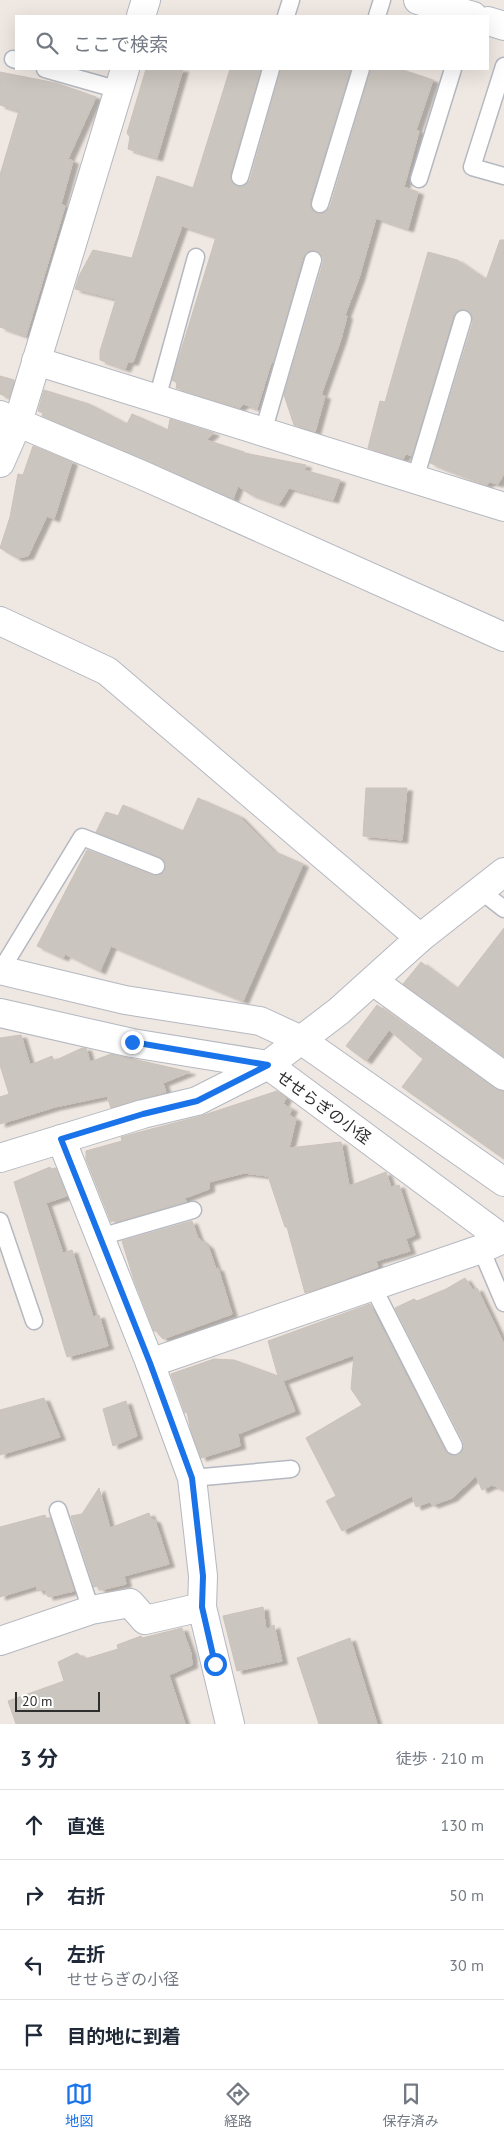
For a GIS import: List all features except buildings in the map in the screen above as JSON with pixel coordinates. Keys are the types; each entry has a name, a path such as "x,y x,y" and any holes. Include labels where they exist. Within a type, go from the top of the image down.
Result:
{"street":[{"path":"141,15 146,0"},
{"path":"418,0 468,15"},
{"path":"489,21 504,26"},
{"path":"0,463 9,419 36,362 122,80"},
{"path":"36,362 504,507"},
{"path":"9,419 142,475 504,637"},
{"path":"0,621 107,672 420,938"},
{"path":"0,1158 143,1114 197,1101 285,1053 373,981 420,938 504,872"},
{"path":"0,970 125,1000 260,1021 285,1053 504,1182"},
{"path":"373,981 504,1076"},
{"name":"せせらぎの小径","path":"0,1013 132,1042 285,1053 496,1243"},
{"path":"61,1139 150,1363 192,1478 203,1576 202,1607 230,1724"},
{"path":"150,1363 496,1243"},
{"path":"0,1641 91,1610 130,1603 145,1620 202,1607"}],"lane":[{"path":"286,15 291,0"},
{"path":"377,15 382,0"},
{"path":"504,66 472,166 504,176"},
{"path":"52,70 122,80"},
{"path":"240,177 271,70"},
{"path":"320,204 361,70"},
{"path":"419,179 453,70"},
{"path":"157,399 196,257"},
{"path":"263,432 313,260"},
{"path":"415,479 463,319"},
{"path":"0,970 82,837 156,866"},
{"path":"481,891 504,909"},
{"path":"100,1237 193,1210"},
{"path":"0,1221 34,1321"},
{"path":"496,1243 504,1303"},
{"path":"372,1285 454,1446"},
{"path":"192,1478 291,1469"},
{"path":"58,1510 91,1610"}],"route":[{"path":"132,1042 268,1065 197,1101 143,1114 61,1139 150,1363 192,1478 192,1494 203,1576 202,1607 215,1664"}]}
